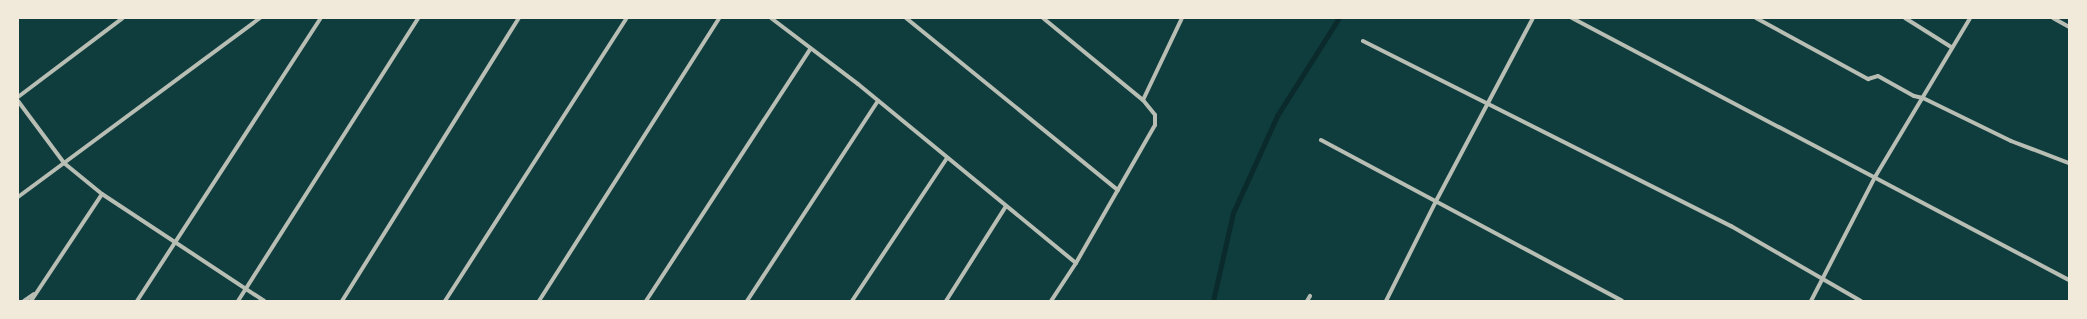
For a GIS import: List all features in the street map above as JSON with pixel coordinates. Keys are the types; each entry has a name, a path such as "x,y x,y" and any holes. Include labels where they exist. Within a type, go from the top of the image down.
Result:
{"street":[{"path":"18,97 123,18"},
{"path":"18,197 260,18"},
{"path":"137,301 321,18"},
{"path":"238,301 418,18"},
{"path":"342,301 519,18"},
{"path":"445,301 627,18"},
{"path":"540,301 720,18"},
{"path":"771,18 878,101 1076,263"},
{"path":"906,18 1118,190"},
{"path":"1043,18 1143,100 1155,115 1155,125 1076,263 1051,301"},
{"path":"1143,100 1182,18"},
{"path":"1386,301 1435,203 1533,18"},
{"path":"1572,18 2069,280"},
{"path":"1756,18 1868,79 1878,76 1914,96 1923,98 2012,141 2069,163"},
{"path":"1905,18 1951,47"},
{"path":"1811,301 1876,177 1923,98 1951,47 1970,18"},
{"path":"2053,18 2069,27"},
{"path":"1363,40 1488,105 1731,226 1822,280 1861,301"},
{"path":"646,301 810,49"},
{"path":"18,101 64,163 102,194 175,244 264,301"},
{"path":"747,301 878,101"},
{"path":"1321,140 1435,203 1622,301"},
{"path":"852,301 948,158"},
{"path":"31,301 102,194"},
{"path":"946,301 1006,206"},
{"path":"24,301 36,293"},
{"path":"1307,301 1310,296"}],"waterway":[{"path":"1213,301 1233,213 1277,116 1339,18"}]}
